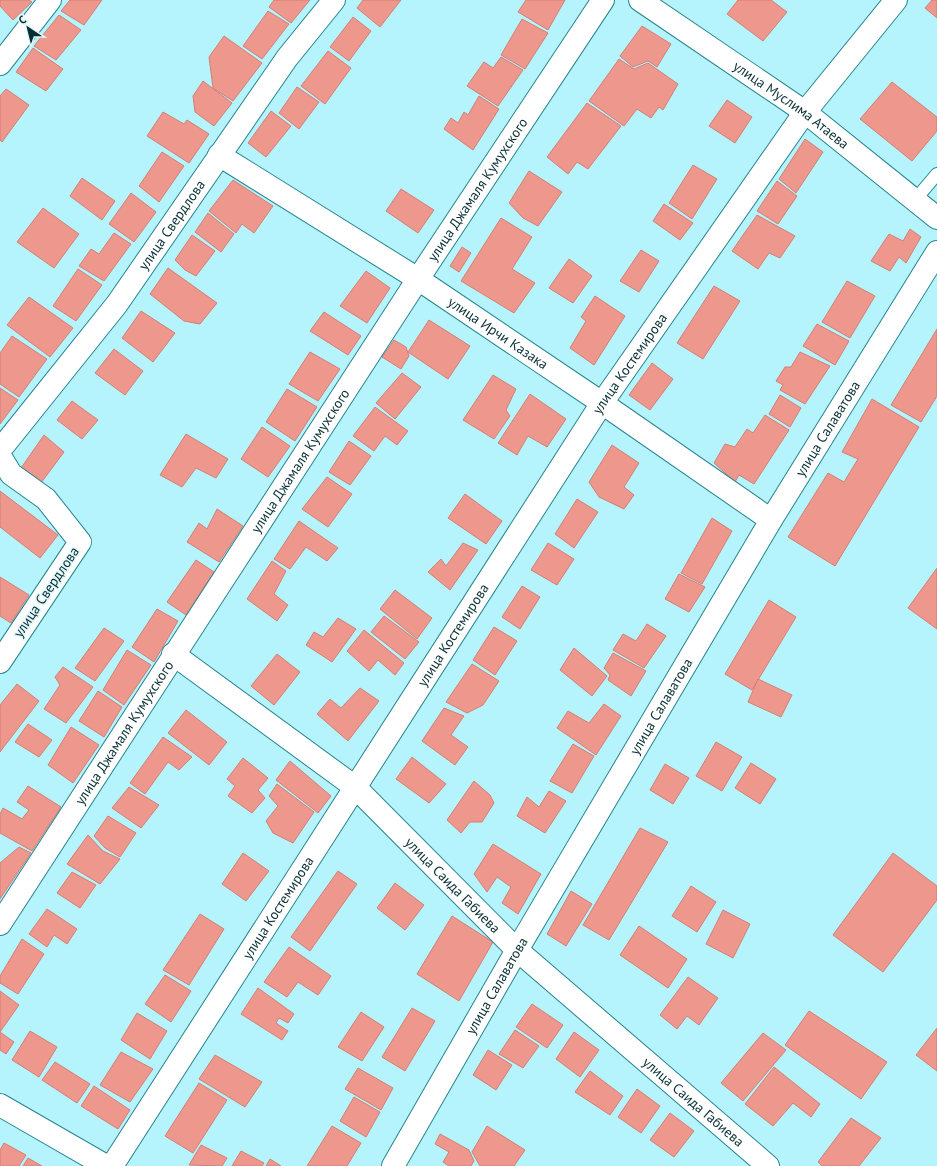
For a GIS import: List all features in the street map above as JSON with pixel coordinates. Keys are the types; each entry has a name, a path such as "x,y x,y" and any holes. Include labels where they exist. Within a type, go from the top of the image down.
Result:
{"street":[{"path":"0,64 50,0"},
{"name":"улица Свердлова","path":"0,662 80,542 46,499 11,474 1,450 117,304 287,58 334,0"},
{"name":"улица Джамаля Кумухского","path":"0,924 173,654 603,0"},
{"name":"улица Муслима Атаева","path":"640,0 805,112 937,218"},
{"name":"улица Костемирова","path":"112,1166 602,403 805,112 896,0"},
{"name":"улица Ирчи Казака","path":"220,155 418,280 602,403 771,520"},
{"name":"улица Салаватова","path":"393,1166 517,950 771,520 937,252"},
{"name":"улица Саида Габиева","path":"173,654 355,787 517,950 761,1163"},
{"path":"0,1105 106,1166"}],"lane":[{"path":"914,200 937,174"}],"building":[{"path":"0,0 29,0 32,2 13,20 0,6"},
{"path":"70,0 102,0 84,25 61,11"},
{"path":"274,0 310,0 291,23 269,7"},
{"path":"363,0 401,0 380,27 357,8"},
{"path":"526,0 565,0 548,30 518,12"},
{"path":"738,0 771,0 787,12 763,41 727,14"},
{"path":"932,0 937,0 937,18 925,8"},
{"path":"268,11 289,24 262,59 243,46"},
{"path":"59,15 81,30 56,60 34,46"},
{"path":"353,17 371,31 349,61 330,47"},
{"path":"522,19 548,33 525,69 501,55"},
{"path":"642,26 671,44 657,67 648,61 633,67 620,56"},
{"path":"224,36 262,63 233,101 213,88 209,57"},
{"path":"33,48 63,69 46,91 16,72"},
{"path":"328,51 351,68 325,104 301,86"},
{"path":"501,57 523,70 498,106 467,86 484,62 493,68"},
{"path":"619,59 634,69 648,63 678,84 663,110 659,107 651,118 637,109 624,126 589,101"},
{"path":"203,81 232,103 214,126 195,112 193,96"},
{"path":"892,82 937,117 937,131 912,161 860,119"},
{"path":"297,87 319,102 299,129 279,113"},
{"path":"6,89 29,105 2,142 0,140 0,96"},
{"path":"479,96 499,109 473,150 444,129 451,118 458,123 464,112 468,115"},
{"path":"727,100 752,117 735,143 709,126"},
{"path":"587,103 621,126 588,169 577,162 568,174 547,157"},
{"path":"271,111 291,126 266,157 248,143"},
{"path":"163,112 184,124 187,120 209,134 189,163 147,136"},
{"path":"805,139 823,152 796,193 779,179"},
{"path":"162,152 184,166 159,202 139,186"},
{"path":"693,165 717,179 692,219 669,203"},
{"path":"529,171 562,192 538,226 523,218 509,203"},
{"path":"82,178 115,201 102,220 70,196"},
{"path":"233,180 273,206 254,233 242,224 236,233 209,211"},
{"path":"777,181 797,196 778,224 757,211"},
{"path":"401,189 434,210 418,233 386,211"},
{"path":"131,193 156,212 134,242 109,224"},
{"path":"664,204 693,223 680,240 653,221"},
{"path":"43,208 79,234 54,268 17,242"},
{"path":"208,213 234,234 221,252 195,232"},
{"path":"757,215 795,236 780,258 769,253 758,269 732,251"},
{"path":"501,218 532,237 512,269 535,283 514,313 461,281"},
{"path":"910,229 921,237 906,263 899,257 890,271 871,261 889,234 903,241"},
{"path":"114,233 131,244 104,281 79,266 91,249 99,254"},
{"path":"192,235 215,251 196,276 185,270 175,260"},
{"path":"462,247 471,253 459,272 450,266"},
{"path":"641,250 659,261 639,292 620,281"},
{"path":"569,259 592,276 573,303 549,288"},
{"path":"168,268 217,303 200,324 184,321 150,294"},
{"path":"78,269 102,285 76,321 53,306"},
{"path":"366,271 390,288 367,323 340,306"},
{"path":"847,281 875,296 850,338 822,322"},
{"path":"714,286 740,301 703,359 677,343"},
{"path":"595,296 625,316 594,365 570,348 586,321 581,317"},
{"path":"29,297 73,328 50,357 7,325"},
{"path":"141,311 175,333 153,362 122,338"},
{"path":"324,312 361,336 348,355 310,331"},
{"path":"429,320 470,346 448,379 408,352"},
{"path":"817,324 849,341 835,365 803,346"},
{"path":"937,329 937,396 921,422 891,405"},
{"path":"12,336 47,359 19,397 0,384 0,353"},
{"path":"394,340 406,347 409,356 401,369 382,357"},
{"path":"114,349 143,371 125,395 95,373"},
{"path":"310,352 340,369 318,401 289,384"},
{"path":"800,352 830,366 805,404 780,390 783,385 776,381 785,367 791,367"},
{"path":"652,363 673,379 650,410 629,395"},
{"path":"402,373 421,387 395,419 376,403"},
{"path":"493,375 516,389 506,410 510,416 494,439 463,420"},
{"path":"0,388 18,400 0,424"},
{"path":"287,389 317,407 295,441 266,422"},
{"path":"530,394 566,419 547,447 528,436 517,455 498,443"},
{"path":"780,395 801,408 790,427 769,414"},
{"path":"872,399 919,427 835,566 788,537 828,473 844,482 858,459 842,452"},
{"path":"72,401 98,420 82,439 57,420"},
{"path":"375,407 408,431 397,445 385,436 374,451 353,436"},
{"path":"765,415 789,430 754,484 739,475 735,482 714,463 725,444 735,447 747,429 753,433"},
{"path":"262,427 290,446 268,477 241,459"},
{"path":"186,434 228,459 216,478 196,468 182,487 160,475"},
{"path":"44,435 64,452 41,483 21,468"},
{"path":"349,441 371,456 350,485 329,472"},
{"path":"612,445 639,463 624,487 634,495 624,509 599,497 589,482"},
{"path":"327,477 352,494 328,527 302,509"},
{"path":"0,491 58,535 40,558 0,527"},
{"path":"465,494 502,521 486,544 448,518"},
{"path":"577,499 598,512 574,548 555,534"},
{"path":"217,509 243,526 219,562 187,542 199,523 207,529"},
{"path":"712,518 732,531 702,584 681,573"},
{"path":"299,521 338,548 327,561 306,547 290,569 274,559"},
{"path":"463,543 478,550 450,590 428,572 441,559 446,566"},
{"path":"548,543 574,559 557,585 531,570"},
{"path":"196,560 214,572 186,615 167,602"},
{"path":"272,561 286,571 274,594 288,605 277,621 247,599"},
{"path":"937,568 937,629 908,608"},
{"path":"679,574 705,587 689,612 665,599"},
{"path":"0,577 29,595 11,623 0,616"},
{"path":"522,586 540,597 520,629 502,617"},
{"path":"395,590 432,618 417,639 380,609"},
{"path":"769,600 796,617 752,690 725,674"},
{"path":"157,609 178,621 154,662 132,647"},
{"path":"384,616 419,642 405,659 371,632"},
{"path":"338,618 356,629 332,662 306,645 314,632 323,637"},
{"path":"647,624 666,636 644,668 613,650 623,634 636,641"},
{"path":"494,627 517,641 495,675 473,660"},
{"path":"104,628 124,641 95,681 75,668"},
{"path":"364,630 404,663 395,675 378,660 369,671 347,651"},
{"path":"574,648 607,676 592,696 560,670"},
{"path":"127,650 151,665 124,705 103,690"},
{"path":"613,653 646,671 631,696 608,680 610,675 604,668"},
{"path":"277,654 300,672 274,705 251,686"},
{"path":"472,664 499,681 483,705 467,713 446,702"},
{"path":"63,667 93,687 66,723 44,709 60,685 55,677"},
{"path":"758,679 792,695 781,717 748,702"},
{"path":"17,684 39,701 0,752 0,705"},
{"path":"360,688 379,701 348,741 317,714 330,699 341,708"},
{"path":"98,691 122,707 104,737 79,721"},
{"path":"604,704 621,716 596,755 557,728 568,711 589,723"},
{"path":"444,708 464,716 451,735 468,747 455,765 422,741"},
{"path":"186,710 227,742 209,765 168,733"},
{"path":"28,724 52,740 39,757 15,742"},
{"path":"71,727 99,745 73,783 48,765"},
{"path":"163,737 192,757 179,770 168,762 145,794 130,783"},
{"path":"716,742 742,757 722,791 696,776"},
{"path":"573,744 594,756 572,793 550,781"},
{"path":"412,757 446,784 429,803 396,779"},
{"path":"243,758 268,778 258,790 265,798 252,813 228,796 235,786 227,779"},
{"path":"290,761 331,796 318,813 276,780"},
{"path":"751,763 776,779 760,804 735,788"},
{"path":"665,764 689,778 673,804 650,790"},
{"path":"474,781 490,795 494,803 482,822 470,822 461,833 447,820"},
{"path":"277,784 314,812 293,843 273,833 266,821 278,806 269,796"},
{"path":"28,786 61,807 32,851 0,833 0,814 3,808 22,819 29,810 17,802"},
{"path":"129,787 159,805 141,828 112,808"},
{"path":"549,791 566,801 545,833 517,816 527,797 539,807"},
{"path":"108,816 136,833 120,857 105,848 94,836"},
{"path":"640,828 668,842 609,940 583,925"},
{"path":"88,835 103,851 120,859 100,884 67,864"},
{"path":"493,844 541,874 518,914 502,903 511,887 497,877 487,892 474,874"},
{"path":"19,847 31,853 0,899 0,863"},
{"path":"243,853 269,871 246,901 222,884"},
{"path":"893,853 937,886 937,900 883,972 833,935"},
{"path":"338,871 357,884 310,951 291,937"},
{"path":"72,872 96,885 80,908 57,893"},
{"path":"395,883 424,905 405,930 377,908"},
{"path":"691,886 716,902 697,932 672,916"},
{"path":"571,891 592,904 566,946 547,934"},
{"path":"47,909 77,929 67,944 54,935 47,947 29,934"},
{"path":"723,910 750,924 733,958 706,944"},
{"path":"200,914 224,929 189,985 163,970"},
{"path":"452,916 493,942 459,1001 417,974"},
{"path":"639,926 687,959 668,988 620,955"},
{"path":"22,939 44,954 18,994 0,983 0,976"},
{"path":"289,947 331,976 318,995 298,982 287,997 264,982"},
{"path":"165,975 191,991 171,1022 145,1004"},
{"path":"688,977 718,998 699,1025 687,1016 677,1029 660,1015"},
{"path":"258,988 294,1014 288,1023 279,1018 276,1023 288,1031 282,1040 241,1014"},
{"path":"0,991 19,1005 0,1032"},
{"path":"532,1004 563,1025 547,1048 516,1027"},
{"path":"412,1008 435,1021 405,1071 382,1057"},
{"path":"809,1011 887,1062 861,1099 785,1045"},
{"path":"361,1012 384,1027 362,1061 338,1047"},
{"path":"137,1013 167,1031 150,1059 121,1040"},
{"path":"937,1028 937,1071 916,1055"},
{"path":"515,1030 539,1046 523,1068 499,1054"},
{"path":"30,1031 57,1047 39,1077 12,1060"},
{"path":"0,1032 14,1042 6,1054 0,1050"},
{"path":"574,1032 599,1050 580,1077 556,1059"},
{"path":"763,1033 786,1050 743,1101 721,1083"},
{"path":"488,1050 512,1065 496,1090 473,1075"},
{"path":"121,1052 153,1069 130,1102 100,1085"},
{"path":"215,1055 262,1082 245,1107 199,1079"},
{"path":"55,1062 90,1084 77,1103 42,1080"},
{"path":"774,1067 820,1104 811,1117 793,1103 773,1126 745,1104"},
{"path":"358,1068 393,1088 381,1110 345,1089"},
{"path":"590,1071 623,1096 610,1115 575,1092"},
{"path":"199,1083 227,1100 193,1153 165,1136"},
{"path":"94,1086 130,1110 118,1129 81,1106"},
{"path":"637,1089 660,1106 641,1133 618,1117"},
{"path":"354,1097 380,1112 366,1137 340,1121"},
{"path":"670,1113 694,1131 674,1157 650,1140"},
{"path":"851,1118 881,1138 859,1166 822,1166 818,1162"},
{"path":"332,1126 361,1143 347,1166 307,1166"},
{"path":"487,1126 525,1150 514,1166 480,1166 472,1152"},
{"path":"440,1134 469,1150 474,1161 471,1166 449,1166 443,1162 449,1152 435,1144"},
{"path":"4,1143 26,1155 19,1166 0,1166 0,1150"},
{"path":"201,1145 227,1158 222,1166 189,1165"},
{"path":"241,1151 264,1163 262,1166 232,1166"},
{"path":"28,1158 42,1166 23,1166"},
{"path":"270,1159 281,1166 266,1166"}]}
